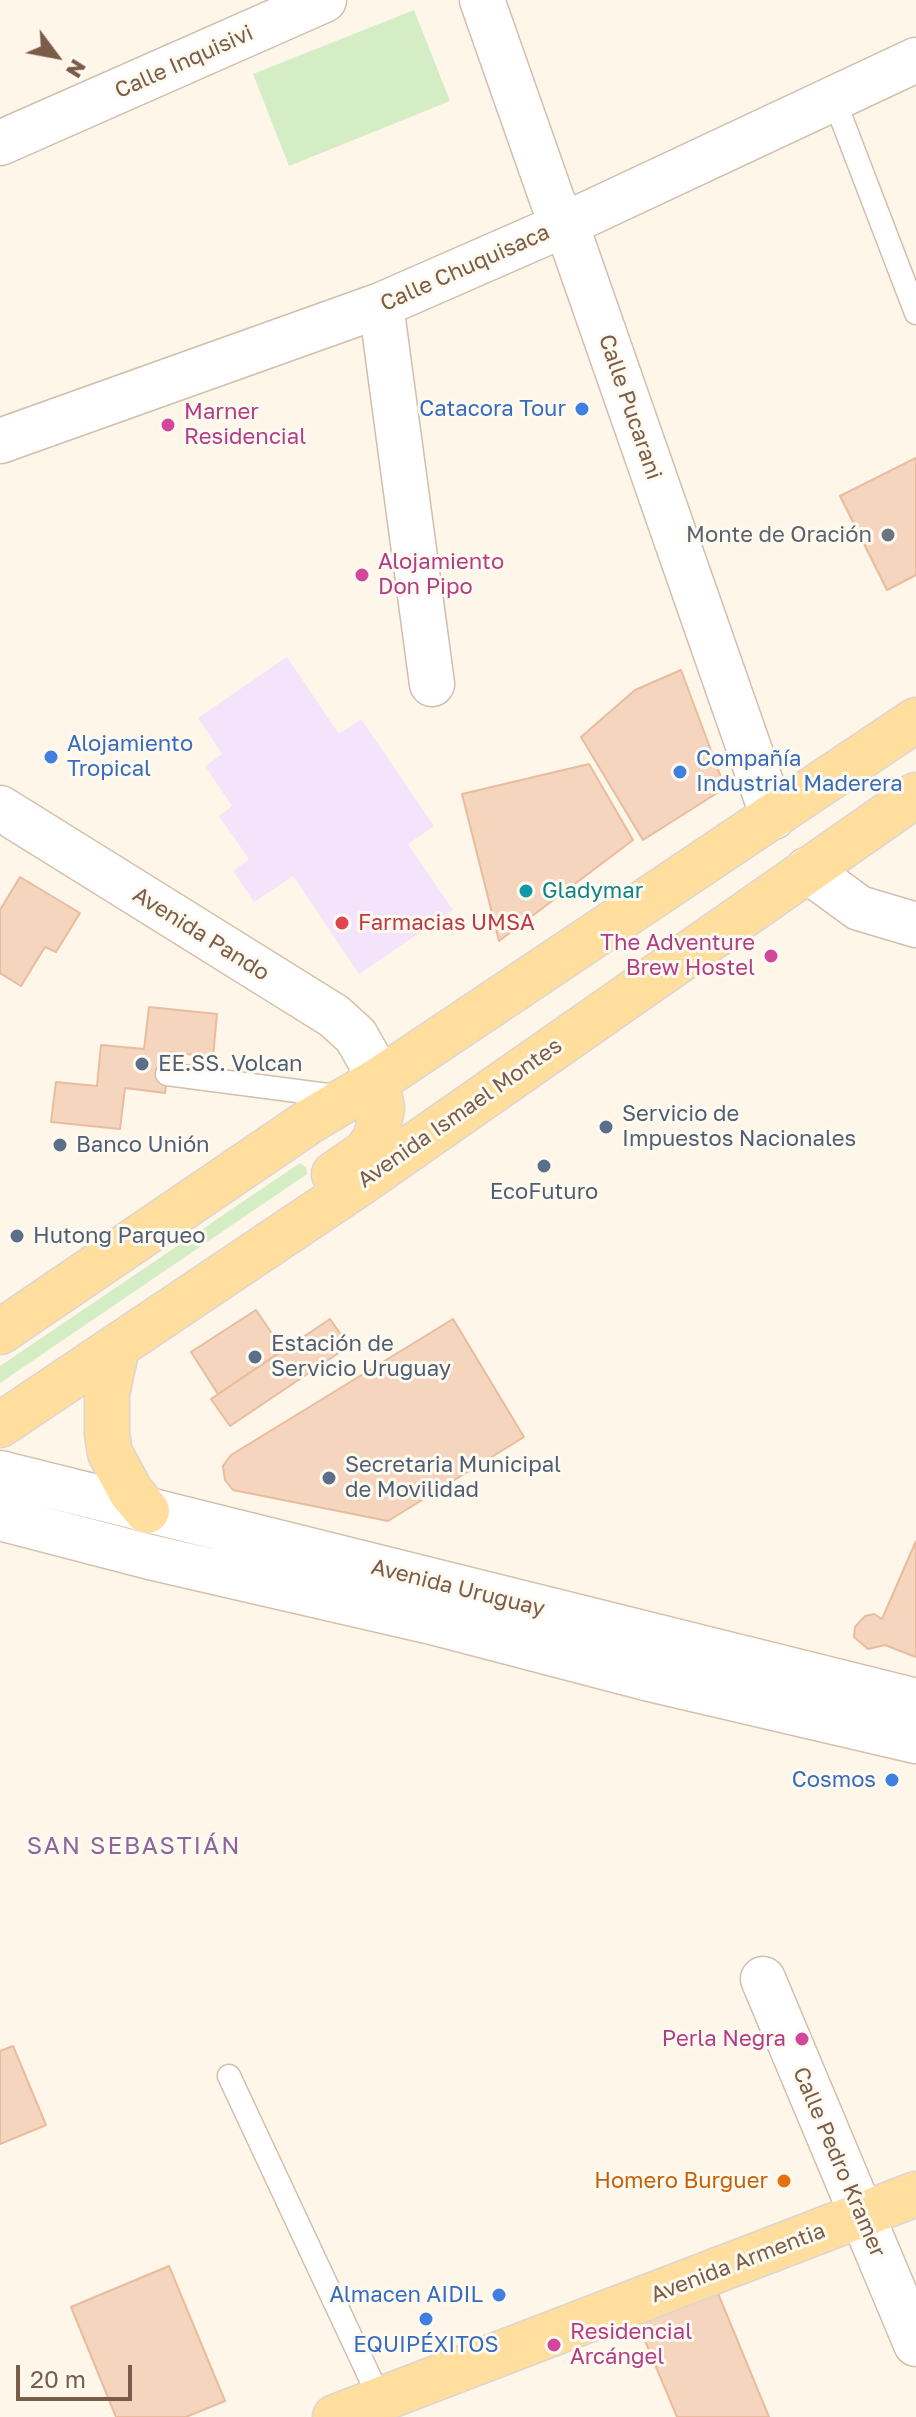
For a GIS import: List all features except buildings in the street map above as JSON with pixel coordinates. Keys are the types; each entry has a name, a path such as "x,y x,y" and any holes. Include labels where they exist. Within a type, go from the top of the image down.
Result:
{"main road":[{"path":"0,1332 916,720"},
{"name":"Avenida Ismael Montes","path":"0,1425 271,1243 916,795"},
{"path":"773,817 807,870"},
{"path":"271,1243 282,1209 366,1152 376,1137 382,1108 362,1090"},
{"path":"117,1347 107,1394 110,1453 131,1492 153,1513"},
{"name":"Avenida Armentia","path":"335,2417 916,2194"}],"street":[{"name":"Calle Inquisivi","path":"0,143 324,0"},
{"name":"Calle Pucarani","path":"482,0 553,202 566,224 773,817"},
{"name":"Calle Chuquisaca","path":"0,441 381,305 566,224 916,60"},
{"path":"381,305 432,684"},
{"name":"Avenida Pando","path":"0,808 334,1016 356,1036 369,1059 362,1090"},
{"path":"807,870 859,908 916,925"},
{"name":"Avenida Uruguay","path":"0,1473 153,1513 437,1603 651,1658 916,1741"},
{"path":"150,1557 153,1513"},
{"name":"Avenida Uruguay","path":"0,1518 150,1557 437,1603"},
{"name":"Avenida Uruguay","path":"651,1658 916,1701"},
{"name":"Calle Pedro Kramer","path":"763,1979 916,2344"}],"lane":[{"path":"834,99 916,313"},
{"path":"167,1074 362,1090"},
{"path":"229,2076 380,2399"}],"shaded area":[{"path":"287,657 339,734 361,719 434,826 408,844 453,910 359,974 293,876 254,902 233,871 249,859 219,816 232,806 205,766 222,754 198,718"}],"green space":[{"path":"414,10 450,101 289,166 253,74"},
{"path":"300,1163 306,1167 307,1174 0,1383 0,1366"}],"place":[{"name":"Catacora Tour","path":"582,409"},
{"name":"Marner Residencial","path":"168,425"},
{"name":"Monte de Oración","path":"888,535"},
{"name":"Alojamiento Don Pipo","path":"362,575"},
{"name":"Alojamiento Tropical","path":"51,757"},
{"name":"Compañía Industrial Maderera","path":"680,772"},
{"name":"Gladymar","path":"526,891"},
{"name":"Farmacias UMSA","path":"342,923"},
{"name":"The Adventure Brew Hostel","path":"771,956"},
{"name":"EE.SS. Volcan","path":"142,1064"},
{"name":"Servicio de Impuestos Nacionales","path":"606,1127"},
{"name":"Banco Unión","path":"60,1145"},
{"name":"EcoFuturo","path":"544,1166"},
{"name":"Hutong Parqueo","path":"17,1236"},
{"name":"Estación de Servicio Uruguay","path":"255,1357"},
{"name":"Secretaria Municipal de Movilidad","path":"329,1478"},
{"name":"Cosmos","path":"892,1780"},
{"name":"Perla Negra","path":"802,2039"},
{"name":"Homero Burguer","path":"784,2181"},
{"name":"Almacen AIDIL","path":"499,2295"},
{"name":"EQUIPÉXITOS","path":"426,2319"},
{"name":"Residencial Arcángel","path":"554,2345"}],"district":[{"name":"SAN SEBASTIÁN","path":"134,1846"}]}
